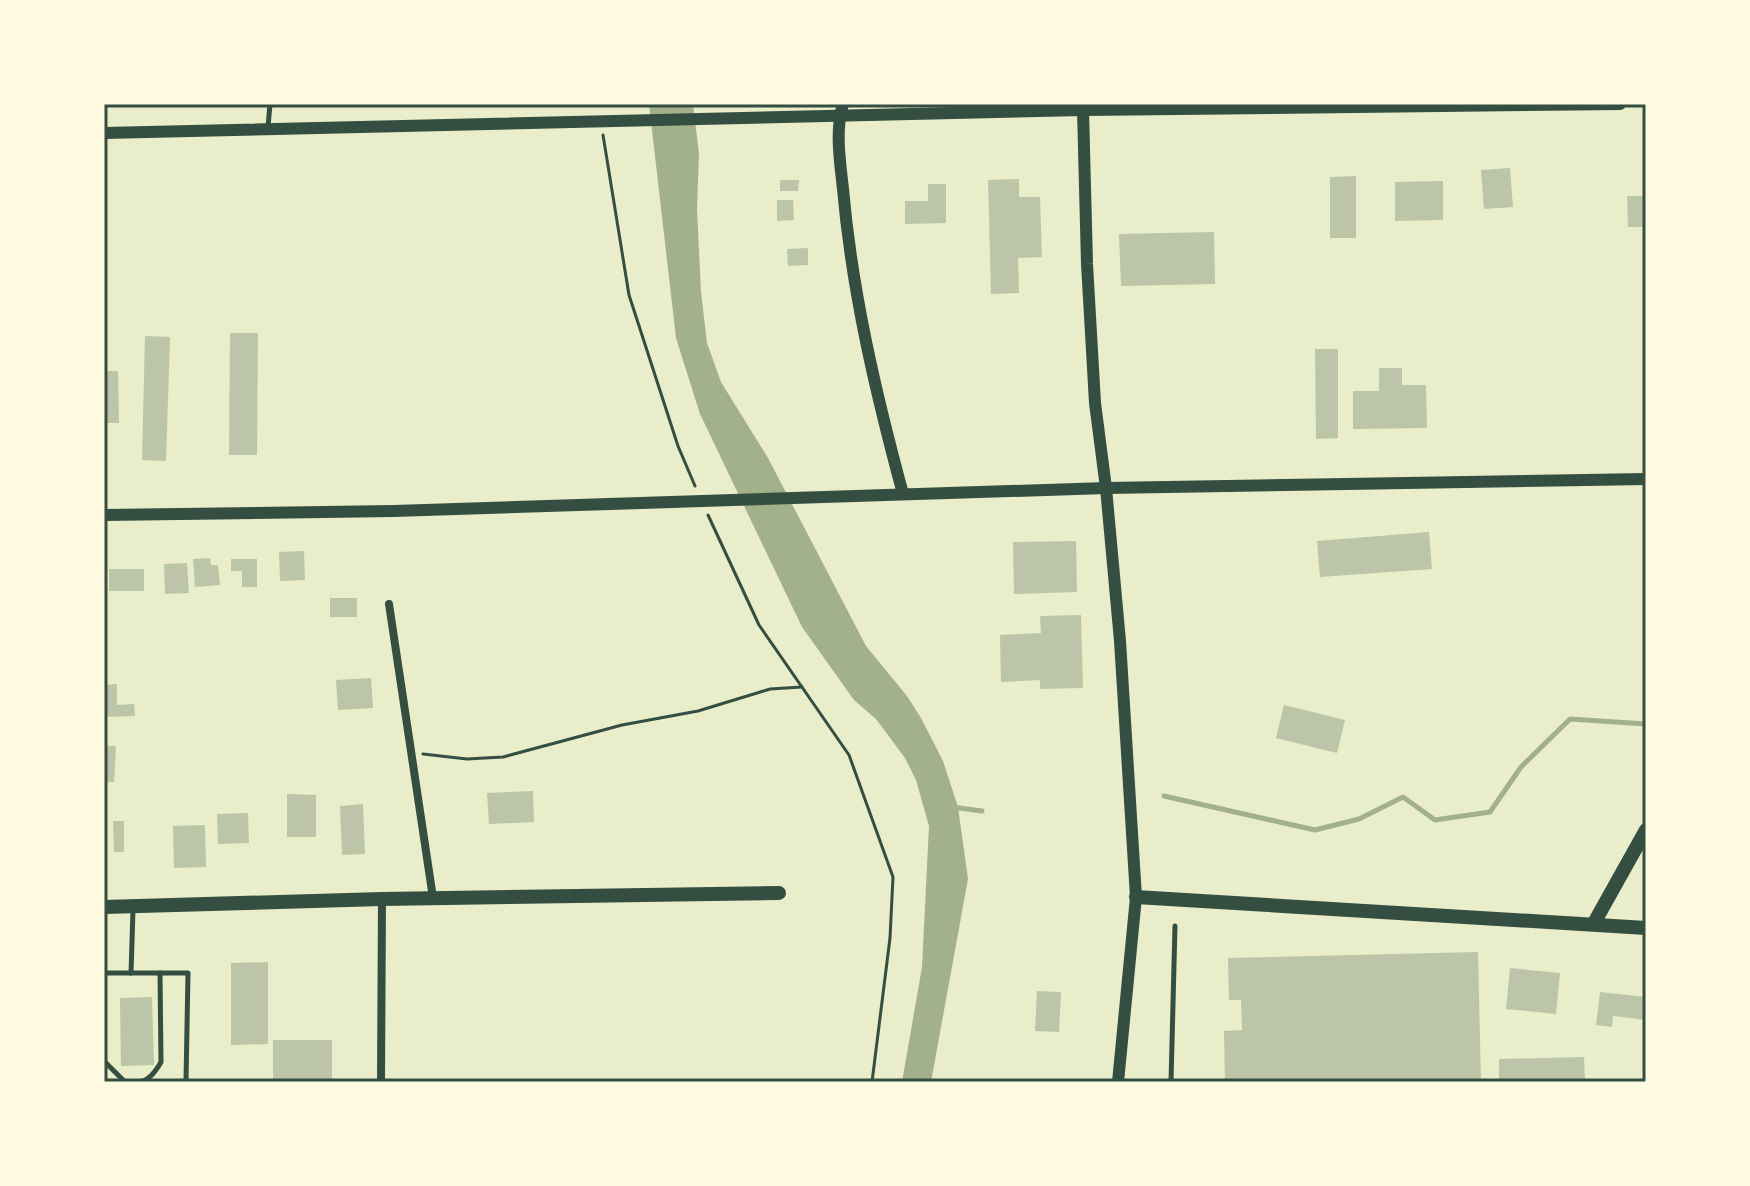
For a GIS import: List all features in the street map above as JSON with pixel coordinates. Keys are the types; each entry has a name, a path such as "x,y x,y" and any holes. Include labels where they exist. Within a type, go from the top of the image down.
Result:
{"main road":[{"path":"1594,923 1646,830"},
{"path":"104,907 779,893"},
{"path":"1136,897 1646,928"}],"street":[{"path":"104,133 736,117 841,109 1083,110 1620,104"},
{"path":"841,109 846,227 870,360 903,494"},
{"path":"1083,110 1094,387 1121,656 1136,897 1118,1082"},
{"path":"104,515 394,511 1106,488 1646,479"},
{"path":"389,604 433,898"},
{"path":"381,1082 382,899"}],"lane":[{"path":"268,130 270,104"},
{"path":"131,973 133,906"},
{"path":"1171,1082 1175,926"},
{"path":"104,973 188,973 186,1082"},
{"path":"139,1082 144,1082 161,1062 160,973"},
{"path":"104,1061 125,1082"}],"path":[{"path":"602,131 629,295 678,446 696,487"},
{"path":"708,514 759,625 849,755 893,877 890,938 872,1082"},
{"path":"412,754 467,759 503,757 622,725 698,711 770,689 802,687"}],"shaded area":[{"path":"649,104 693,104 699,154 697,209 701,292 707,343 721,382 768,458 866,646 921,718 943,761 958,807 968,879 931,1082 902,1082 922,967 929,826 916,780 905,758 876,719 854,700 802,627 700,414 676,338"}],"building":[{"path":"1510,168 1513,207 1484,209 1481,170"},
{"path":"1356,176 1356,238 1330,238 1330,177"},
{"path":"1019,179 1019,197 1040,197 1042,257 1018,258 1019,293 991,294 988,180"},
{"path":"780,180 799,180 798,191 780,191"},
{"path":"1443,181 1443,220 1395,221 1395,182"},
{"path":"928,184 946,184 946,223 905,224 905,201 928,201"},
{"path":"1627,196 1646,196 1646,227 1628,227"},
{"path":"777,200 793,200 794,220 777,221"},
{"path":"1214,232 1215,284 1121,286 1119,234"},
{"path":"808,248 808,265 788,266 787,249"},
{"path":"230,333 258,333 257,455 229,455"},
{"path":"145,336 170,337 166,461 142,460"},
{"path":"1315,349 1338,349 1338,438 1316,439"},
{"path":"1379,368 1402,368 1402,385 1426,385 1427,428 1353,429 1353,391 1379,391"},
{"path":"104,371 118,371 119,423 104,423"},
{"path":"1429,532 1432,569 1320,577 1317,541"},
{"path":"1076,541 1077,592 1014,594 1013,542"},
{"path":"304,551 305,580 280,581 279,552"},
{"path":"210,558 211,565 218,565 220,585 195,587 193,559"},
{"path":"231,559 257,559 257,587 242,587 242,571 231,571"},
{"path":"187,563 189,593 165,594 164,564"},
{"path":"109,569 144,569 144,591 109,591"},
{"path":"330,598 357,598 357,617 330,617"},
{"path":"1081,615 1083,688 1040,689 1040,680 1001,682 1000,635 1041,633 1040,616"},
{"path":"371,678 373,708 338,710 336,680"},
{"path":"117,684 117,705 134,704 135,716 104,717 104,685"},
{"path":"1284,705 1345,720 1337,753 1276,738"},
{"path":"104,746 116,746 114,782 104,782"},
{"path":"533,791 534,822 489,824 487,793"},
{"path":"287,794 316,795 316,837 287,837"},
{"path":"363,804 365,854 342,855 340,806"},
{"path":"248,813 249,843 218,844 217,814"},
{"path":"113,821 124,821 124,852 114,852"},
{"path":"205,825 206,867 174,868 173,826"},
{"path":"1478,952 1481,1082 1225,1082 1224,1031 1242,1030 1241,1000 1229,1000 1228,958"},
{"path":"268,962 268,1044 231,1045 231,963"},
{"path":"1510,968 1560,973 1556,1014 1506,1009"},
{"path":"1037,991 1061,992 1059,1032 1035,1031"},
{"path":"1600,992 1646,997 1646,1020 1613,1016 1612,1027 1596,1025"},
{"path":"152,997 154,1065 121,1066 120,998"},
{"path":"273,1040 332,1040 332,1082 273,1082"},
{"path":"1584,1057 1585,1082 1499,1082 1499,1059"}],"waterway":[{"path":"1164,796 1315,830 1359,819 1403,797 1435,820 1490,812 1521,767 1570,719 1646,724"},
{"path":"951,807 982,811"}]}
